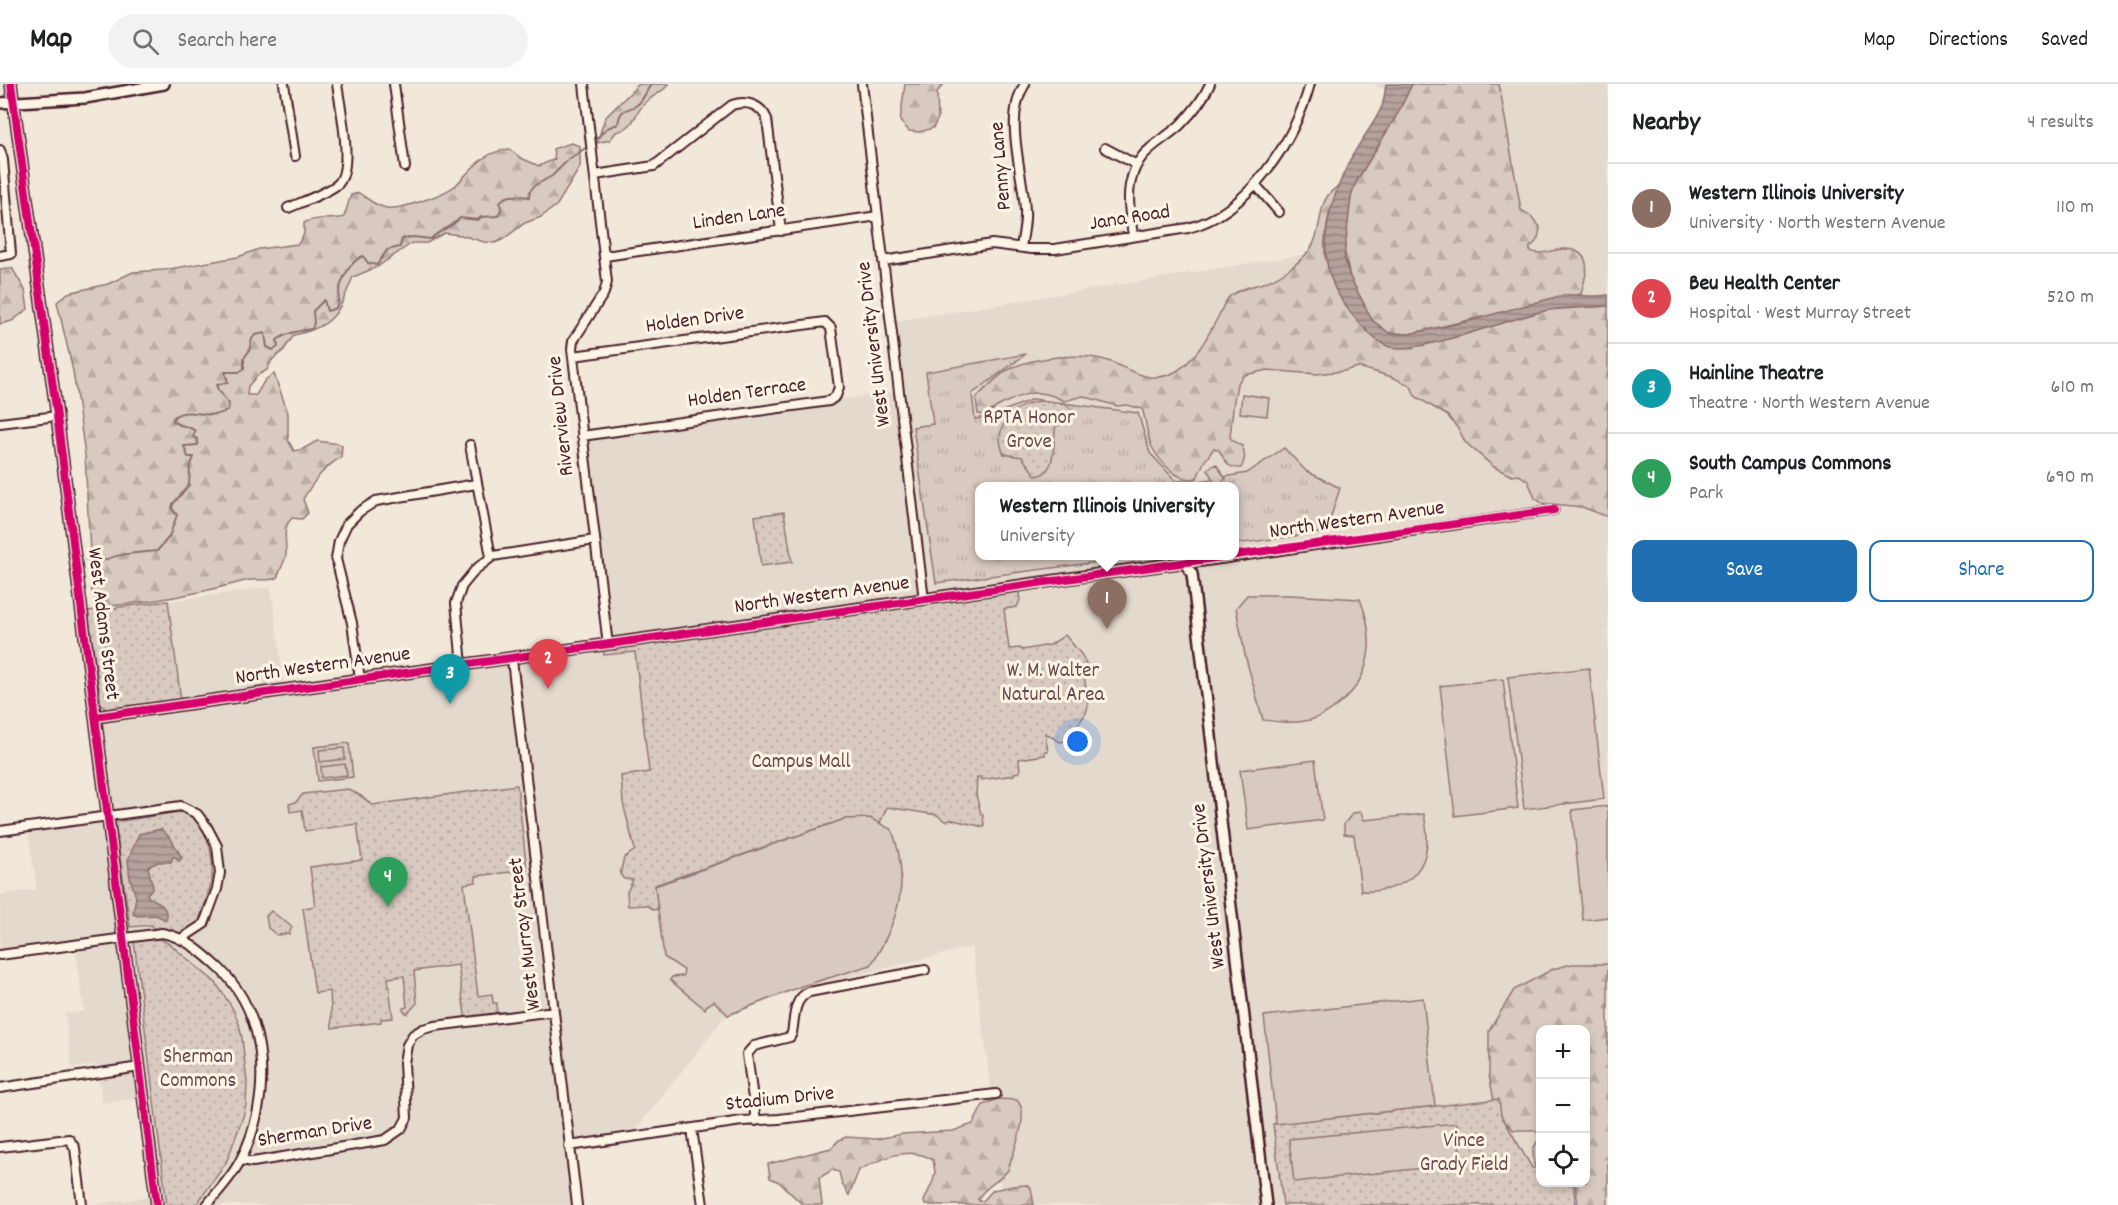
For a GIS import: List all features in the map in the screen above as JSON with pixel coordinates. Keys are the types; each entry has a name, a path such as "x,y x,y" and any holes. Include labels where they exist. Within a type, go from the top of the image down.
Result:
{"street":[{"name":"West Adams Street","path":"11,84 57,416 157,1205"},
{"path":"0,103 85,98 164,84"},
{"path":"284,84 295,156"},
{"path":"288,208 337,185 344,174 346,160 337,84"},
{"path":"394,84 405,167"},
{"name":"Riverview Drive","path":"584,84 605,256 606,288 573,341 573,356 608,645"},
{"name":"West University Drive","path":"862,84 924,600"},
{"name":"Penny Lane","path":"1021,247 1026,216 1014,119 1017,102 1025,84"},
{"path":"1133,236 1129,195 1137,165 1154,144 1179,126 1194,110 1210,84"},
{"name":"Jana Road","path":"883,261 982,244 1055,249 1188,228 1206,222 1230,207 1254,184 1287,140 1310,84"},
{"path":"595,176 654,166 732,105 741,102 751,103 764,112 767,119 781,231"},
{"path":"1105,148 1137,165"},
{"path":"0,150 3,160 11,254 0,256"},
{"path":"1254,184 1279,212"},
{"name":"Linden Lane","path":"605,256 878,216"},
{"name":"Holden Drive","path":"573,356 823,322"},
{"name":"Holden Terrace","path":"582,436 832,399 838,393 839,387 831,328 829,324 823,322"},
{"path":"0,423 57,416"},
{"path":"470,445 491,556"},
{"path":"360,680 352,623 336,559 342,532 353,517 376,501 476,484"},
{"name":"North Western Avenue","path":"1239,556 1554,510"},
{"path":"462,665 456,611 457,597 468,577 491,556 596,540"},
{"name":"North Western Avenue","path":"95,717 1213,560"},
{"name":"West University Drive","path":"1186,564 1192,574 1266,1205"},
{"name":"West Murray Street","path":"512,660 577,1205"},
{"path":"0,831 181,806 197,814 207,826 216,846 219,881 204,924 182,939"},
{"path":"0,955 162,933 182,939 200,951 236,986 244,998 256,1031 261,1074 260,1105 254,1128 241,1160 207,1205"},
{"path":"756,1121 747,1054 754,1046 790,1037 797,1002 802,996 809,992 925,970"},
{"name":"Sherman Drive","path":"241,1160 253,1162 385,1140 405,1124 407,1113 405,1055 407,1045 413,1035 435,1026 554,1011"},
{"path":"0,1088 140,1067"},
{"name":"Stadium Drive","path":"569,1146 756,1121 996,1094"},
{"path":"692,1129 703,1205"},
{"path":"0,1147 66,1138 71,1141 75,1148 82,1205"}],"shaded area":[{"path":"1376,84 1608,84 1608,1205 1002,1205 994,1113 972,947 797,990 724,1018 629,1138 570,1146 577,1205 89,1205 155,1196 143,1098 102,1103 97,1065 72,1068 65,1014 84,1011 75,945 0,955 0,895 37,889 27,827 107,815 83,613 271,587 285,690 607,645 582,436 898,391 890,322 1337,249 1399,94 1376,86"},
{"path":"1386,84 1412,84 1398,113 1356,182 1351,197 1344,258 1350,277 1372,320 1389,333 1409,334 1465,322 1563,295 1608,295 1608,306 1552,309 1465,335 1403,348 1386,346 1367,331 1342,301 1335,288 1327,262 1326,233 1339,184 1350,159 1383,104"},
{"path":"161,829 171,839 182,858 179,861 173,857 171,862 158,862 148,867 153,888 147,894 149,898 162,906 167,916 166,920 156,915 133,914 136,897 130,878 128,860 139,834"}],"green space":[{"path":"639,84 669,84 646,102 628,127 616,132 610,140 597,143 605,118"},
{"path":"905,84 944,84 937,92 938,118 933,128 920,132 909,131 900,121"},
{"path":"1412,84 1499,84 1521,210 1531,216 1540,227 1538,238 1530,247 1530,251 1540,253 1570,249 1582,255 1585,259 1586,270 1581,294 1409,334 1389,333 1372,320 1350,277 1344,250 1351,197 1356,182 1398,113"},
{"path":"571,143 580,146 580,167 557,205 541,217 525,223 495,243 444,233 427,243 412,243 377,267 353,277 339,309 333,316 318,327 294,335 284,350 272,360 267,370 258,375 248,386 247,395 256,395 265,380 274,374 288,413 288,440 294,451 317,441 342,445 341,457 319,475 303,499 308,513 302,519 292,518 287,526 286,555 277,578 249,580 143,602 108,606 99,604 92,592 85,455 73,371 57,302 68,293 108,284 133,272 164,270 238,257 259,249 298,244 304,234 304,223 344,217 351,195 359,193 387,208 413,204 452,188 492,153 509,149 521,158 539,166 555,159 553,149"},
{"path":"1341,185 1329,214 1325,238 1325,256 1335,289 1406,348 1447,339 1547,310 1608,306 1608,517 1582,507 1542,503 1535,498 1528,481 1519,475 1512,476 1494,467 1465,442 1448,416 1415,396 1411,386 1392,377 1358,367 1316,374 1267,370 1244,375 1237,384 1230,437 1242,446 1244,457 1241,468 1229,465 1219,450 1214,448 1197,478 1190,479 1177,475 1155,453 1142,409 1127,405 1117,406 1083,396 1064,401 1047,394 1032,393 1008,401 986,413 978,414 976,400 992,382 1004,372 1031,361 1074,356 1111,362 1150,377 1166,376 1175,372 1201,347 1230,296 1274,278 1295,265 1307,254 1318,231 1323,205 1333,190"},
{"path":"12,268 25,290 28,309 12,321 0,324 0,270"},
{"path":"1026,354 972,394 975,419 991,416 1033,399 1138,413 1150,453 1176,481 1200,481 1247,473 1284,448 1306,471 1340,488 1326,532 1239,543 1239,482 975,482 975,560 1115,560 936,583 913,427 933,424 926,372"},
{"path":"1242,394 1269,398 1267,416 1240,413"},
{"name":"RPTA Honor Grove","path":"1042,401 1061,403 1071,409 1070,421 1056,426 1053,456 1048,469 1036,476 1022,457 1004,454 1001,434 1003,425 1015,411 1023,406"},
{"path":"1216,464 1226,479 1214,482 1207,469"},
{"path":"784,512 792,562 761,566 755,516"},
{"path":"1018,586 1020,600 1017,607 1004,609 1009,649 1020,648 1022,650 1050,645 1065,635 1086,663 1084,674 1088,706 1086,713 1067,741 1060,742 1045,733 1048,751 1045,751 1045,755 1019,759 1020,772 981,780 977,777 976,795 981,814 983,814 984,827 953,820 945,821 937,815 887,807 880,823 845,819 655,885 658,909 654,910 647,905 628,906 627,892 633,880 624,879 620,874 624,858 635,850 623,803 621,776 649,772 635,652 604,655 603,646"},
{"path":"1247,595 1360,599 1368,625 1369,652 1362,676 1345,699 1329,712 1310,720 1281,722 1263,720 1245,655 1236,608"},
{"path":"168,601 181,701 108,711 101,705 88,611"},
{"path":"1589,668 1604,799 1524,809 1508,677"},
{"path":"1503,679 1518,808 1455,816 1440,686"},
{"path":"349,743 353,777 318,781 314,747"},
{"path":"344,748 345,759 320,762 319,750"},
{"path":"1315,760 1323,820 1248,830 1240,770"},
{"path":"345,764 347,775 322,778 321,767"},
{"path":"517,785 527,870 476,876 476,882 464,884 478,996 492,994 493,1003 497,1003 496,1018 466,1022 458,965 414,971 417,1003 407,1014 403,1010 407,1007 404,976 388,978 393,1018 381,1019 381,1022 332,1028 330,991 315,993 303,908 315,906 310,867 362,860 357,824 305,831 302,810 290,812 289,804 296,802 303,794 348,789 372,805"},
{"path":"1608,806 1608,917 1583,920 1572,810"},
{"path":"178,812 195,820 202,828 210,847 212,877 198,923 179,934 154,929 152,925 130,927 115,822"},
{"path":"1361,812 1364,820 1424,814 1427,834 1426,851 1422,863 1408,880 1387,889 1361,891 1354,835 1344,834 1344,824 1353,813"},
{"path":"870,818 892,830 901,866 899,900 895,916 871,965 802,986 728,1015 714,1001 705,1009 670,980 672,977 683,976 684,970 664,957 655,886 845,819"},
{"path":"271,911 292,927 289,934 277,935 268,928 266,916"},
{"name":"Sherman Commons","path":"152,938 171,945 216,983 233,1009 242,1038 247,1082 243,1117 226,1163 196,1205 167,1205 134,941"},
{"path":"1572,964 1608,964 1608,1205 1578,1205 1576,1187 1590,1187 1590,1025 1536,1025 1536,1132 1513,1130 1495,1106 1489,1075 1489,1031 1514,990 1553,969"},
{"path":"1423,998 1435,1106 1276,1124 1264,1016"},
{"path":"997,1099 1017,1100 1021,1107 1022,1124 1008,1170 978,1199 983,1201 993,1190 1026,1185 1031,1188 1034,1205 925,1205 924,1201 935,1172 933,1160 915,1154 896,1155 859,1170 849,1195 842,1184 839,1172 832,1170 819,1178 822,1205 803,1205 779,1182 770,1178 768,1164 831,1148 846,1137 877,1139 902,1134 953,1131 973,1124 983,1105"},
{"name":"Vince Grady Field","path":"1499,1099 1501,1115 1532,1168 1536,1168 1536,1187 1574,1187 1576,1205 1283,1205 1273,1124"},
{"path":"1457,1123 1461,1164 1294,1182 1289,1139"},
{"path":"1536,1144 1536,1167 1534,1165 1533,1149"}],"waterway":[{"path":"596,139 607,128 618,124 622,112 639,103 651,84"},
{"path":"191,465 194,457 188,457 184,446 198,445 197,439 193,437 195,431 175,423 174,417 186,413 214,414 228,410 229,404 217,385 228,382 225,372 239,372 244,369 244,358 255,335 265,333 267,347 273,350 278,347 277,340 281,337 312,329 313,311 324,300 327,311 336,308 344,277 358,258 363,256 368,263 377,265 387,250 400,247 402,239 413,237 431,239 460,218 478,220 481,217 498,216 501,210 500,202 503,199 513,196 529,197 534,186 552,176 569,159 587,147"},
{"path":"86,559 98,564 119,556 157,551 169,537 177,515 172,509 173,504 189,485 190,466"}],"cycle path":[{"path":"11,84 57,416 157,1205"},
{"path":"1239,555 1554,510"},
{"path":"95,717 1202,560"}],"place":[{"name":"Western Illinois University","path":"1107,629"},
{"name":"Beu Health Center","path":"548,689"},
{"name":"Hainline Theatre","path":"450,704"},
{"name":"South Campus Commons","path":"388,907"}],"park label":[{"name":"W. M. Walter Natural Area","path":"1053,684"},
{"name":"Campus Mall","path":"801,763"}]}
